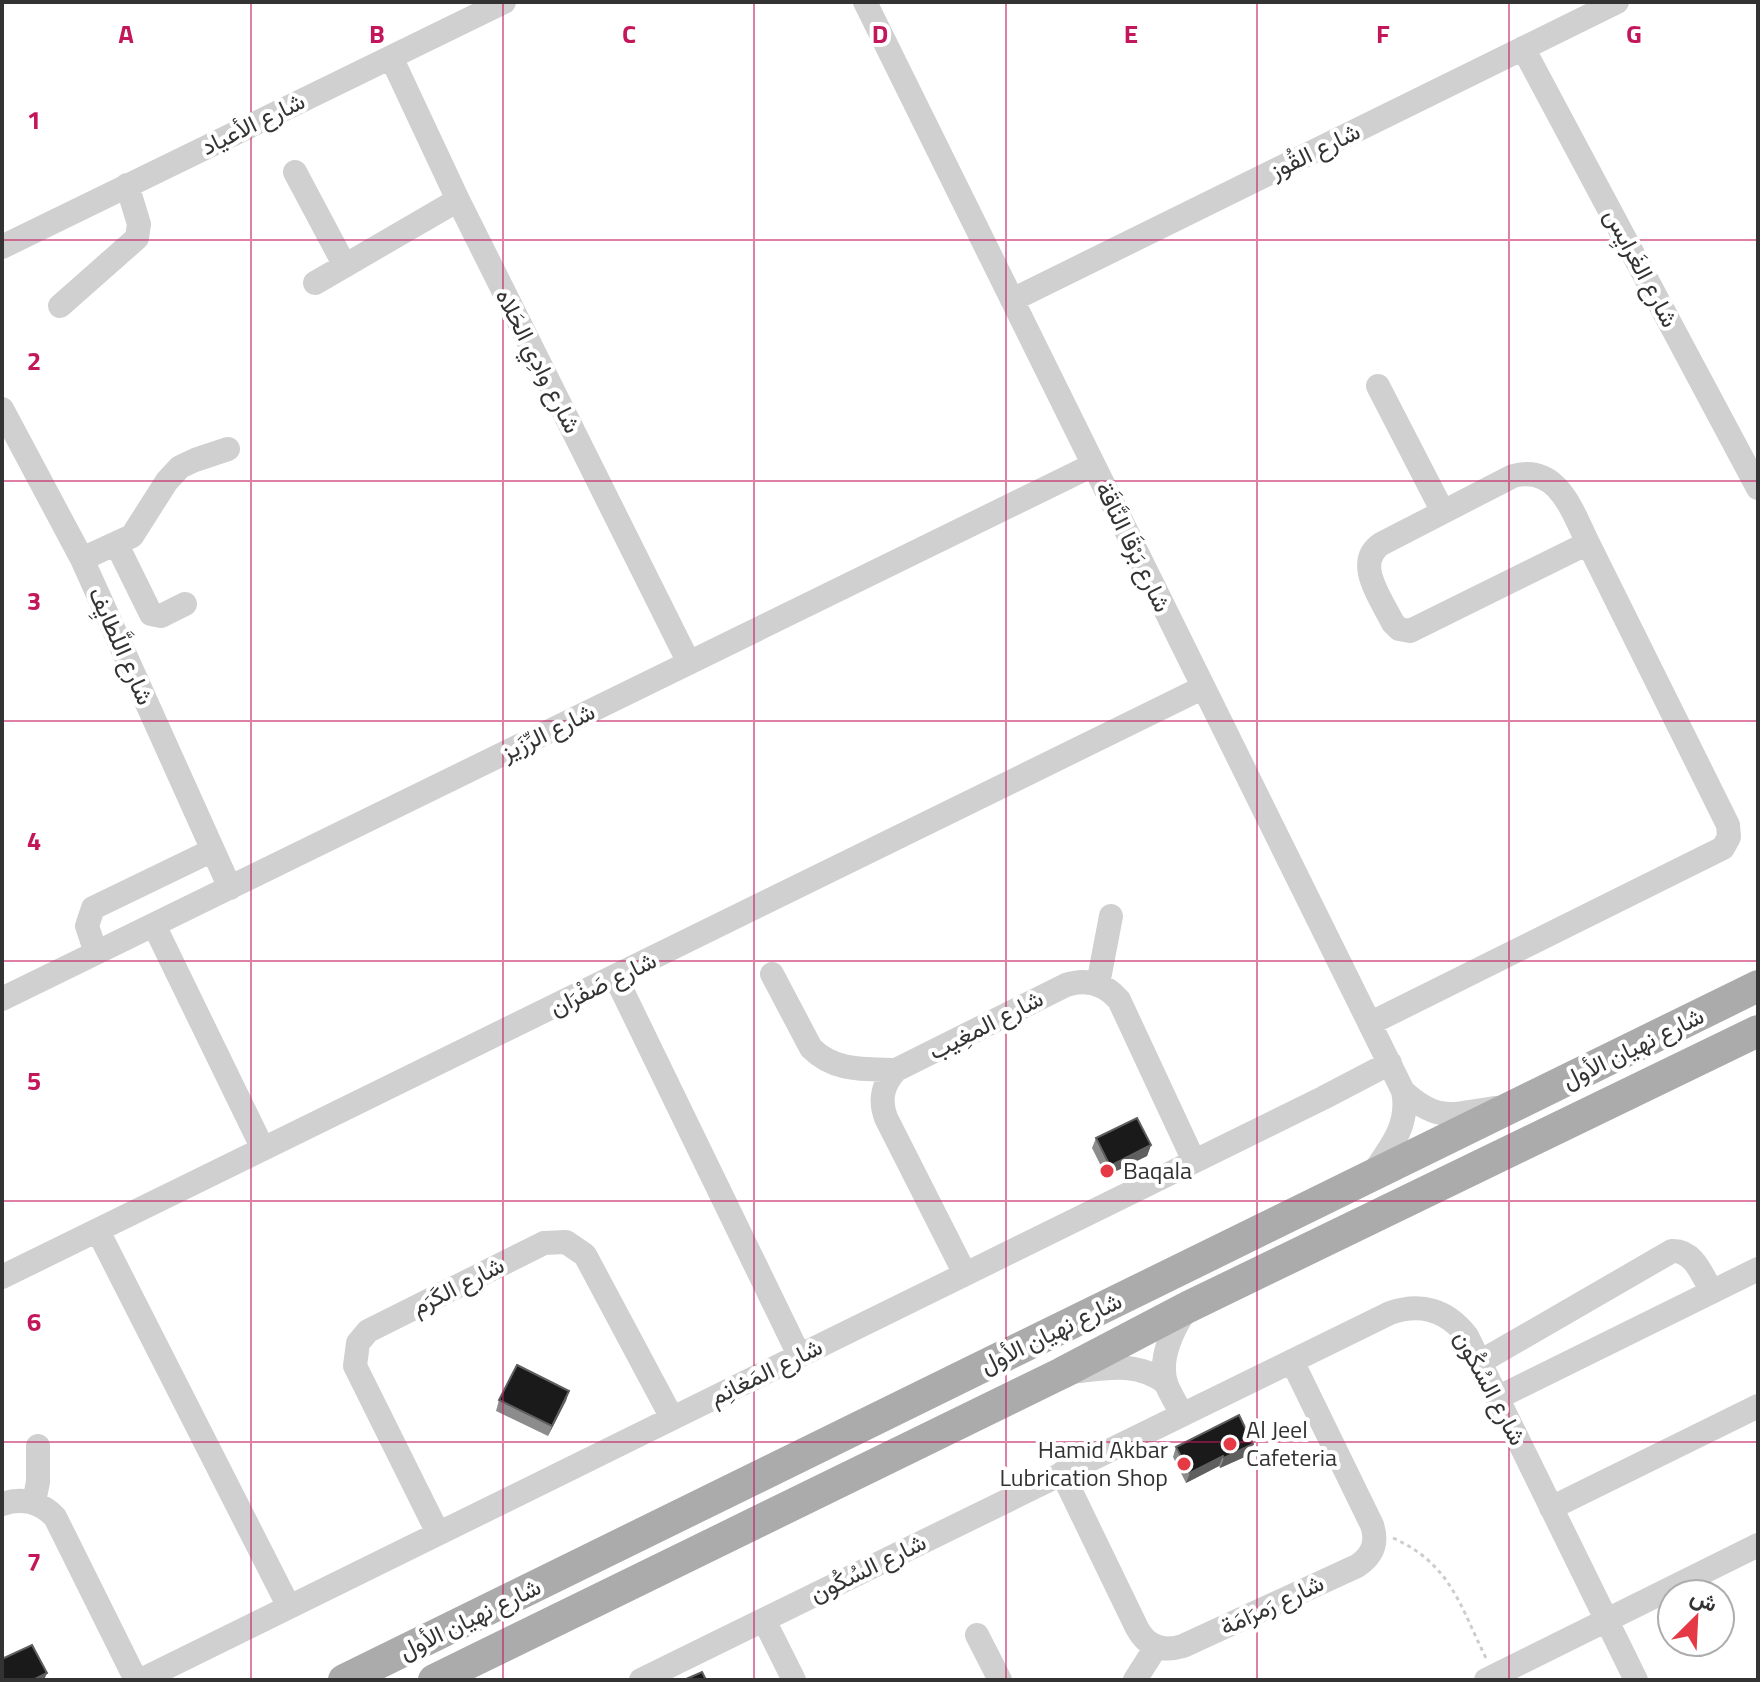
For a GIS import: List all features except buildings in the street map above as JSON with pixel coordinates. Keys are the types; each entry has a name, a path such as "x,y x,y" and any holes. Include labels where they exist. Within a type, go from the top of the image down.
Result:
{"main road":[{"name":"شارع نهيان الأول","path":"344,1680 1758,986"},
{"name":"شارع نهيان الأول","path":"434,1680 1062,1373 1188,1307 1758,1031"}],"street":[{"name":"شارع الأعياد","path":"2,247 504,2"},
{"name":"شارع بَرْقَا النَّاقَة","path":"865,2 1403,1091"},
{"name":"شارع القُوز","path":"1012,300 1523,48 1580,10 1617,2"},
{"name":"شارع الغَرايِس","path":"1523,48 1758,488"},
{"name":"شارع وادِي الحَلاه","path":"391,57 458,200 689,663"},
{"path":"295,172 345,266"},
{"path":"60,306 137,238 139,224 127,185"},
{"path":"315,283 458,200"},
{"path":"1378,386 1443,512"},
{"name":"شارع اللَّطايِف","path":"2,409 82,559 230,888"},
{"path":"82,559 117,545 137,530 167,481 180,467 228,449"},
{"name":"شارع الرِّزَيز","path":"2,999 1093,465"},
{"path":"1371,1023 1723,848 1729,837 1728,825 1588,543 1562,491 1540,475 1522,473 1513,476 1381,544 1370,556 1369,573 1393,623 1399,629 1417,629 1588,543"},
{"path":"117,545 151,614 161,616 185,604"},
{"name":"شارع صَفْرَان","path":"2,1277 1202,688"},
{"path":"96,953 87,926 93,908 213,850"},
{"path":"1111,916 1098,984 1113,993 1123,1008 1194,1161"},
{"path":"154,925 263,1149"},
{"path":"772,974 811,1048 820,1057 844,1067 896,1070 883,1090 883,1111 965,1274"},
{"path":"616,978 799,1355"},
{"name":"شارع المغِيب","path":"896,1070 1066,985 1082,981 1098,984"},
{"name":"شارع المَغانِم","path":"139,1680 1390,1063"},
{"path":"1403,1091 1420,1106 1439,1114 1518,1105"},
{"path":"1372,1176 1402,1124 1405,1113 1403,1091"},
{"path":"98,1231 289,1607"},
{"name":"شارع الكَرَم","path":"438,1533 355,1366 358,1343 368,1331 544,1243 566,1242 585,1255 672,1418"},
{"path":"1480,1362 1672,1251 1682,1251 1690,1256 1712,1292"},
{"path":"1497,1398 1758,1269"},
{"path":"1166,1383 1167,1350 1175,1328 1188,1307"},
{"name":"شارع السُكُون","path":"641,1680 1390,1313 1421,1307 1452,1319 1467,1336 1636,1680"},
{"path":"1292,1361 1375,1533"},
{"path":"1062,1373 1127,1366 1154,1374 1166,1383 1182,1414"},
{"path":"1551,1508 1758,1406"},
{"path":"34,1502 38,1482 38,1446"},
{"path":"1062,1473 1141,1637 1156,1647 1135,1680"},
{"path":"2,1504 21,1500 34,1502 55,1517 139,1680"},
{"name":"شارع رَمرَامَة","path":"1156,1647 1183,1646 1357,1566 1369,1556 1375,1533"},
{"path":"1490,1678 1758,1545"},
{"path":"764,1620 794,1680"},
{"path":"977,1635 1000,1680"}],"path":[{"path":"1375,1533 1415,1549 1447,1578 1490,1678"}],"place":[{"name":"Baqala","path":"1107,1171"},
{"name":"Al Jeel Cafeteria","path":"1230,1444"},
{"name":"Hamid Akbar Lubrication Shop","path":"1184,1464"}]}
